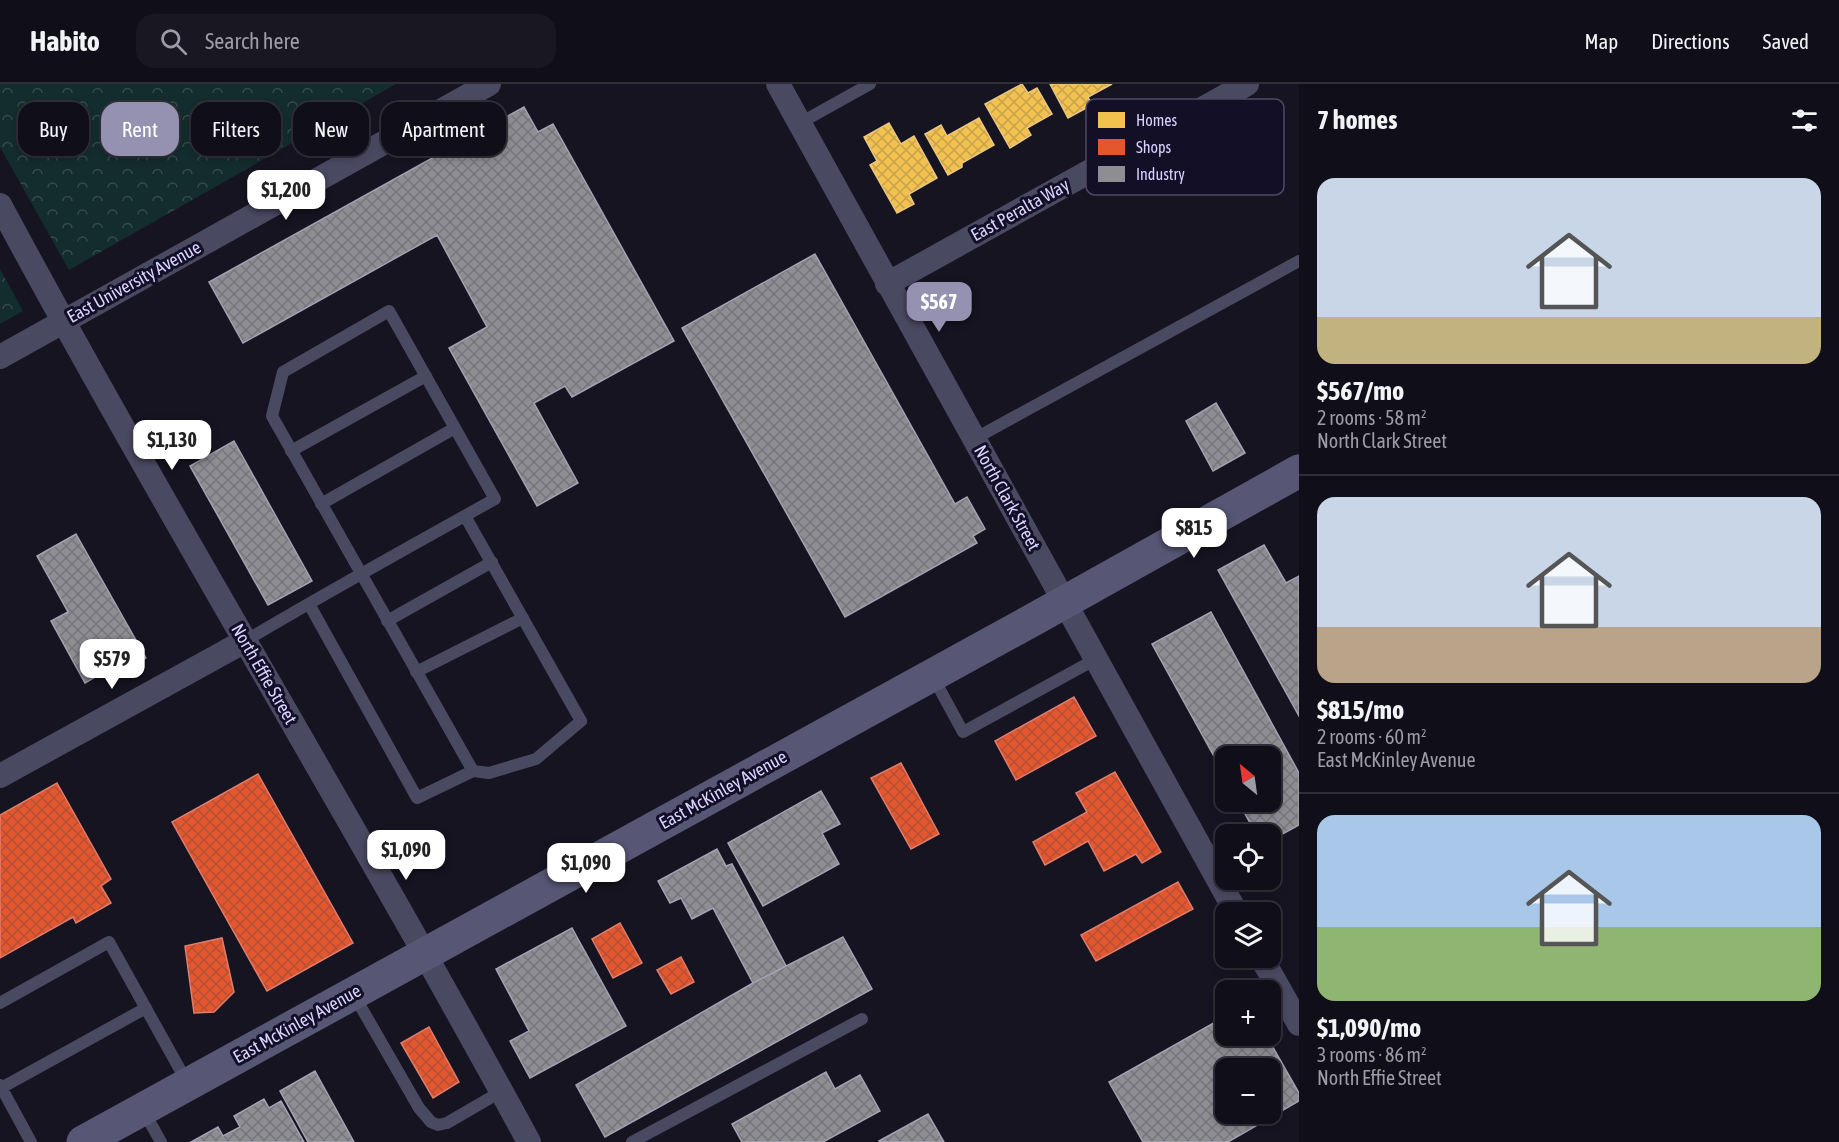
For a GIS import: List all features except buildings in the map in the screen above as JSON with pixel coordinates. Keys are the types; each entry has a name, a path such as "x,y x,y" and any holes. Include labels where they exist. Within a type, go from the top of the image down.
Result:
{"main road":[{"name":"East McKinley Avenue","path":"82,1142 1299,471"}],"street":[{"name":"East University Avenue","path":"0,357 489,84"},
{"name":"North Clark Street","path":"778,84 1230,902"},
{"name":"East Peralta Way","path":"1219,99 1246,84"},
{"name":"East Peralta Way","path":"887,284 1086,173"},
{"name":"North Effie Street","path":"0,205 63,322 530,1142"},
{"path":"0,776 245,641"},
{"path":"1270,968 1293,999 1299,1024"}],"lane":[{"path":"800,123 870,84"},
{"path":"974,440 1299,261"},
{"path":"245,641 360,574 495,499 389,311 283,372 272,416 360,574 473,771"},
{"path":"291,451 426,376"},
{"path":"321,504 455,429"},
{"path":"309,604 417,798 473,771 489,773 536,759 581,721 465,516"},
{"path":"387,621 492,562"},
{"path":"416,672 523,618"},
{"path":"932,675 963,732 1096,659"},
{"path":"0,1003 109,942 188,1084"},
{"path":"353,993 419,1108 431,1122 438,1125 447,1123 502,1091"},
{"path":"31,1142 5,1108 1,1086 146,1008"},
{"path":"632,1142 862,1019"},
{"path":"143,1109 161,1142"}],"green space":[{"path":"0,84 396,84 364,102 293,102 293,143 281,149 281,102 191,102 191,156 269,156 69,270 0,147"},
{"path":"0,269 23,311 0,324"}]}
